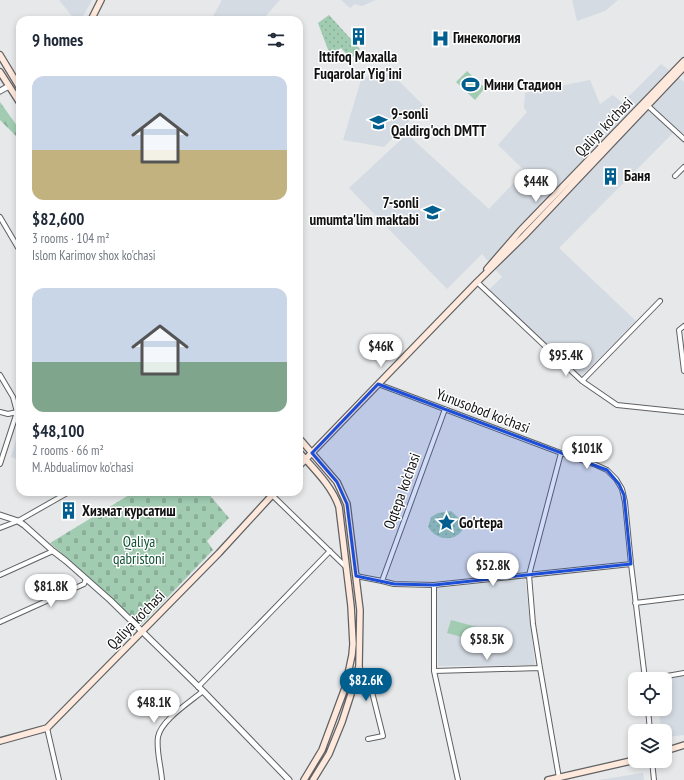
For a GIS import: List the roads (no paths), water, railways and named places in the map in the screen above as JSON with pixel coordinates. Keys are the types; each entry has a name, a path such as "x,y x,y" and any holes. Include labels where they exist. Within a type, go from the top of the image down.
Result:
{"main road":[{"path":"93,16 101,0"},
{"path":"0,55 16,81"},
{"name":"Qaliya ko'chasi","path":"476,282 520,231 684,61"},
{"name":"Qaliya ko'chasi","path":"303,461 416,346 476,282 524,236 684,67"},
{"path":"0,72 16,97"},
{"path":"303,443 337,482 347,504 356,576 360,628 359,666 353,688 342,722 329,754 313,780"},
{"path":"303,457 327,486 337,501 339,507 351,606 353,644 345,686 322,750 304,780"},
{"name":"Qaliya ko'chasi","path":"47,728 272,496"},
{"path":"345,686 350,685 353,688"},
{"path":"0,741 47,728"},
{"path":"672,749 684,745"},
{"path":"548,780 628,762"}],"street":[{"path":"0,91 9,86"},
{"path":"647,106 684,139"},
{"path":"675,176 684,167"},
{"path":"0,217 16,244"},
{"path":"476,282 582,382 617,405 684,412"},
{"path":"582,382 660,301"},
{"path":"684,326 679,330 684,371"},
{"path":"0,375 13,397 16,408"},
{"name":"Yunusobod ko'chasi","path":"378,384 602,468 611,475 619,484 625,502 635,603 644,672"},
{"name":"Oqtepa ko'chasi","path":"382,581 445,409"},
{"path":"0,412 8,414 16,412"},
{"path":"0,464 16,415"},
{"path":"559,778 540,668 529,575 561,453"},
{"path":"0,528 18,521 62,496"},
{"path":"276,496 346,567"},
{"path":"0,515 18,521 52,551 66,560 203,691 289,780"},
{"path":"0,575 52,551"},
{"path":"198,687 330,551"},
{"path":"356,576 394,584 434,585 631,564"},
{"path":"0,622 84,584 86,579"},
{"path":"434,585 434,671 458,780"},
{"path":"635,603 684,597"},
{"path":"359,666 372,692 383,736 368,739"},
{"path":"434,671 540,668"},
{"path":"672,675 684,673"},
{"path":"162,780 158,743 158,736 161,728 169,719 203,691"},
{"path":"47,728 59,780"},
{"path":"653,768 654,780"}],"place":[{"name":"Ittifoq Maxalla Fuqarolar Yig'ini","path":"358,36"},
{"name":"Гинекология","path":"440,38"},
{"name":"Мини Стадион","path":"471,85"},
{"name":"9-sonli Qaldirg'och DMTT","path":"378,123"},
{"name":"Баня","path":"611,176"},
{"name":"7-sonli umumta'lim maktabi","path":"432,212"},
{"name":"Хизмат курсатиш","path":"69,511"},
{"name":"Go'rtepa","path":"446,523"}],"park label":[{"name":"Qaliya qabristoni","path":"139,550"}]}
